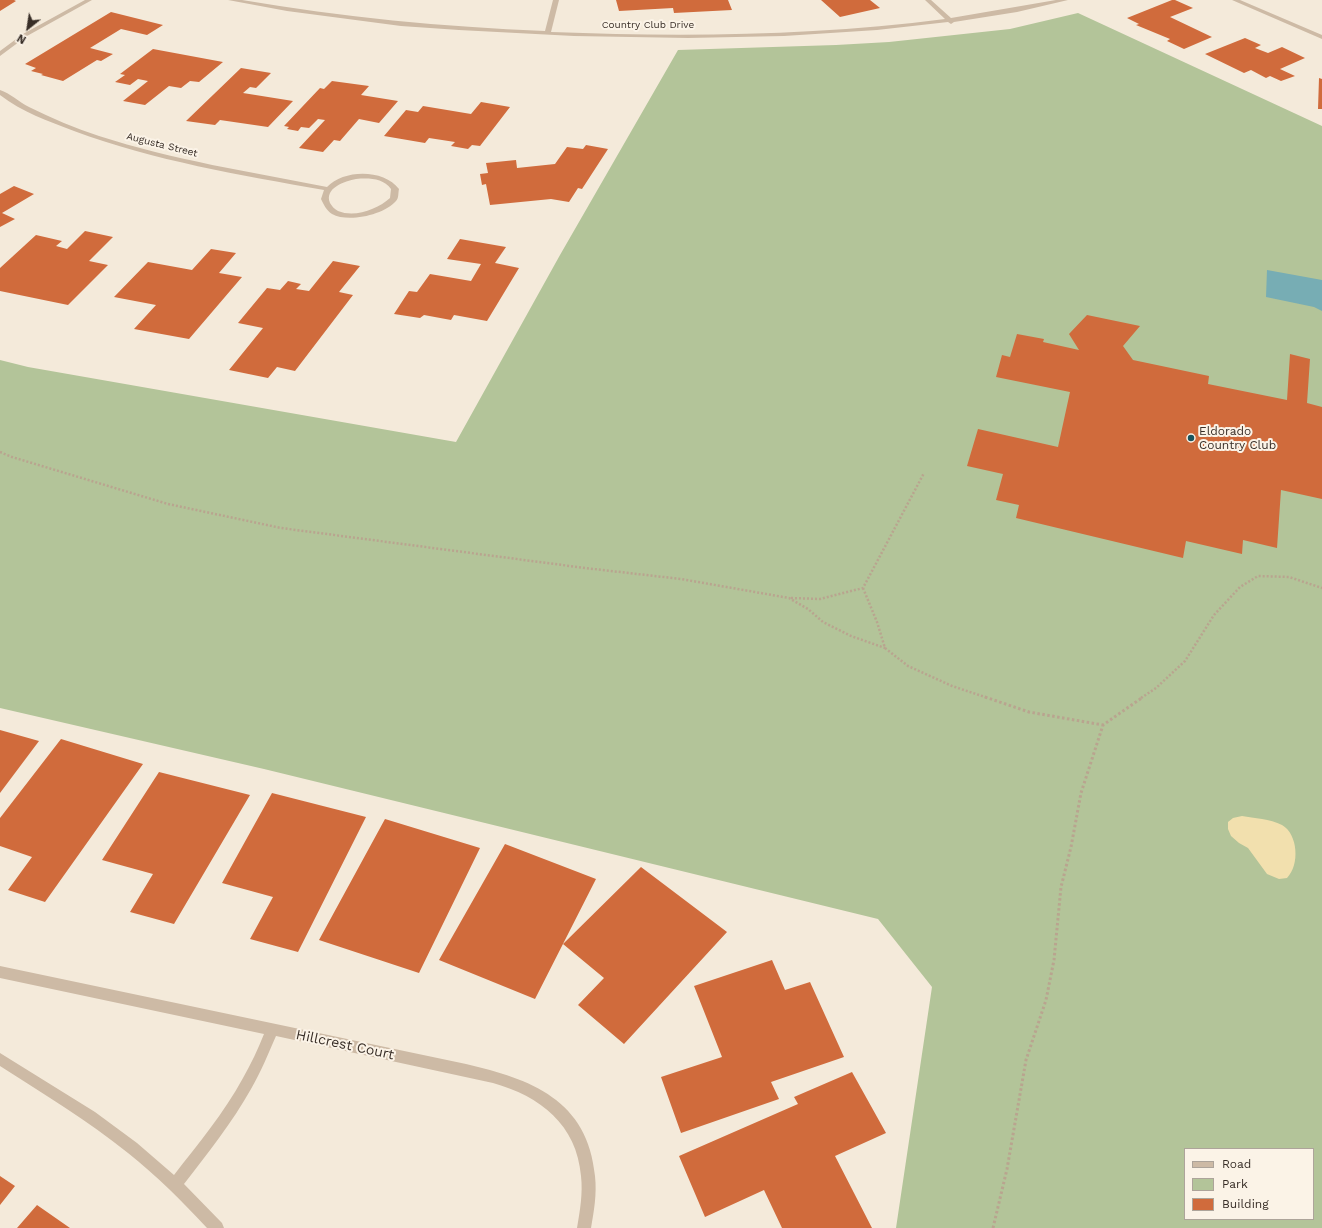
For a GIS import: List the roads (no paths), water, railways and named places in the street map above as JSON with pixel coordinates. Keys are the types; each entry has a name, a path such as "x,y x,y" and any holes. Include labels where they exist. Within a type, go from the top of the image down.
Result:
{"street":[{"path":"0,54 25,35 89,0"},
{"name":"Country Club Drive","path":"231,0 383,21 548,33 643,36 798,34 864,31 951,22 1006,13 1065,0"},
{"path":"548,33 556,0"},
{"path":"928,0 951,22"},
{"path":"1235,0 1322,37"},
{"name":"Augusta Street","path":"0,92 7,98 37,114 106,140 179,160 328,190"},
{"path":"368,176 387,181 393,186 396,192 394,199 384,208 368,214 349,215 333,210 327,205 325,196 328,190 335,184 345,180 368,176"},
{"name":"Hillcrest Court","path":"0,972 502,1078 527,1088 550,1103 566,1117 578,1136 586,1157 589,1187 584,1228"},
{"path":"174,1186 203,1149 243,1090 258,1062 272,1030"},
{"path":"0,1059 85,1113 108,1130 174,1186 217,1228"}],"water":[{"path":"1267,270 1322,280 1322,311 1314,307 1266,297"}],"place":[{"name":"Eldorado Country Club","path":"1191,438"}]}
